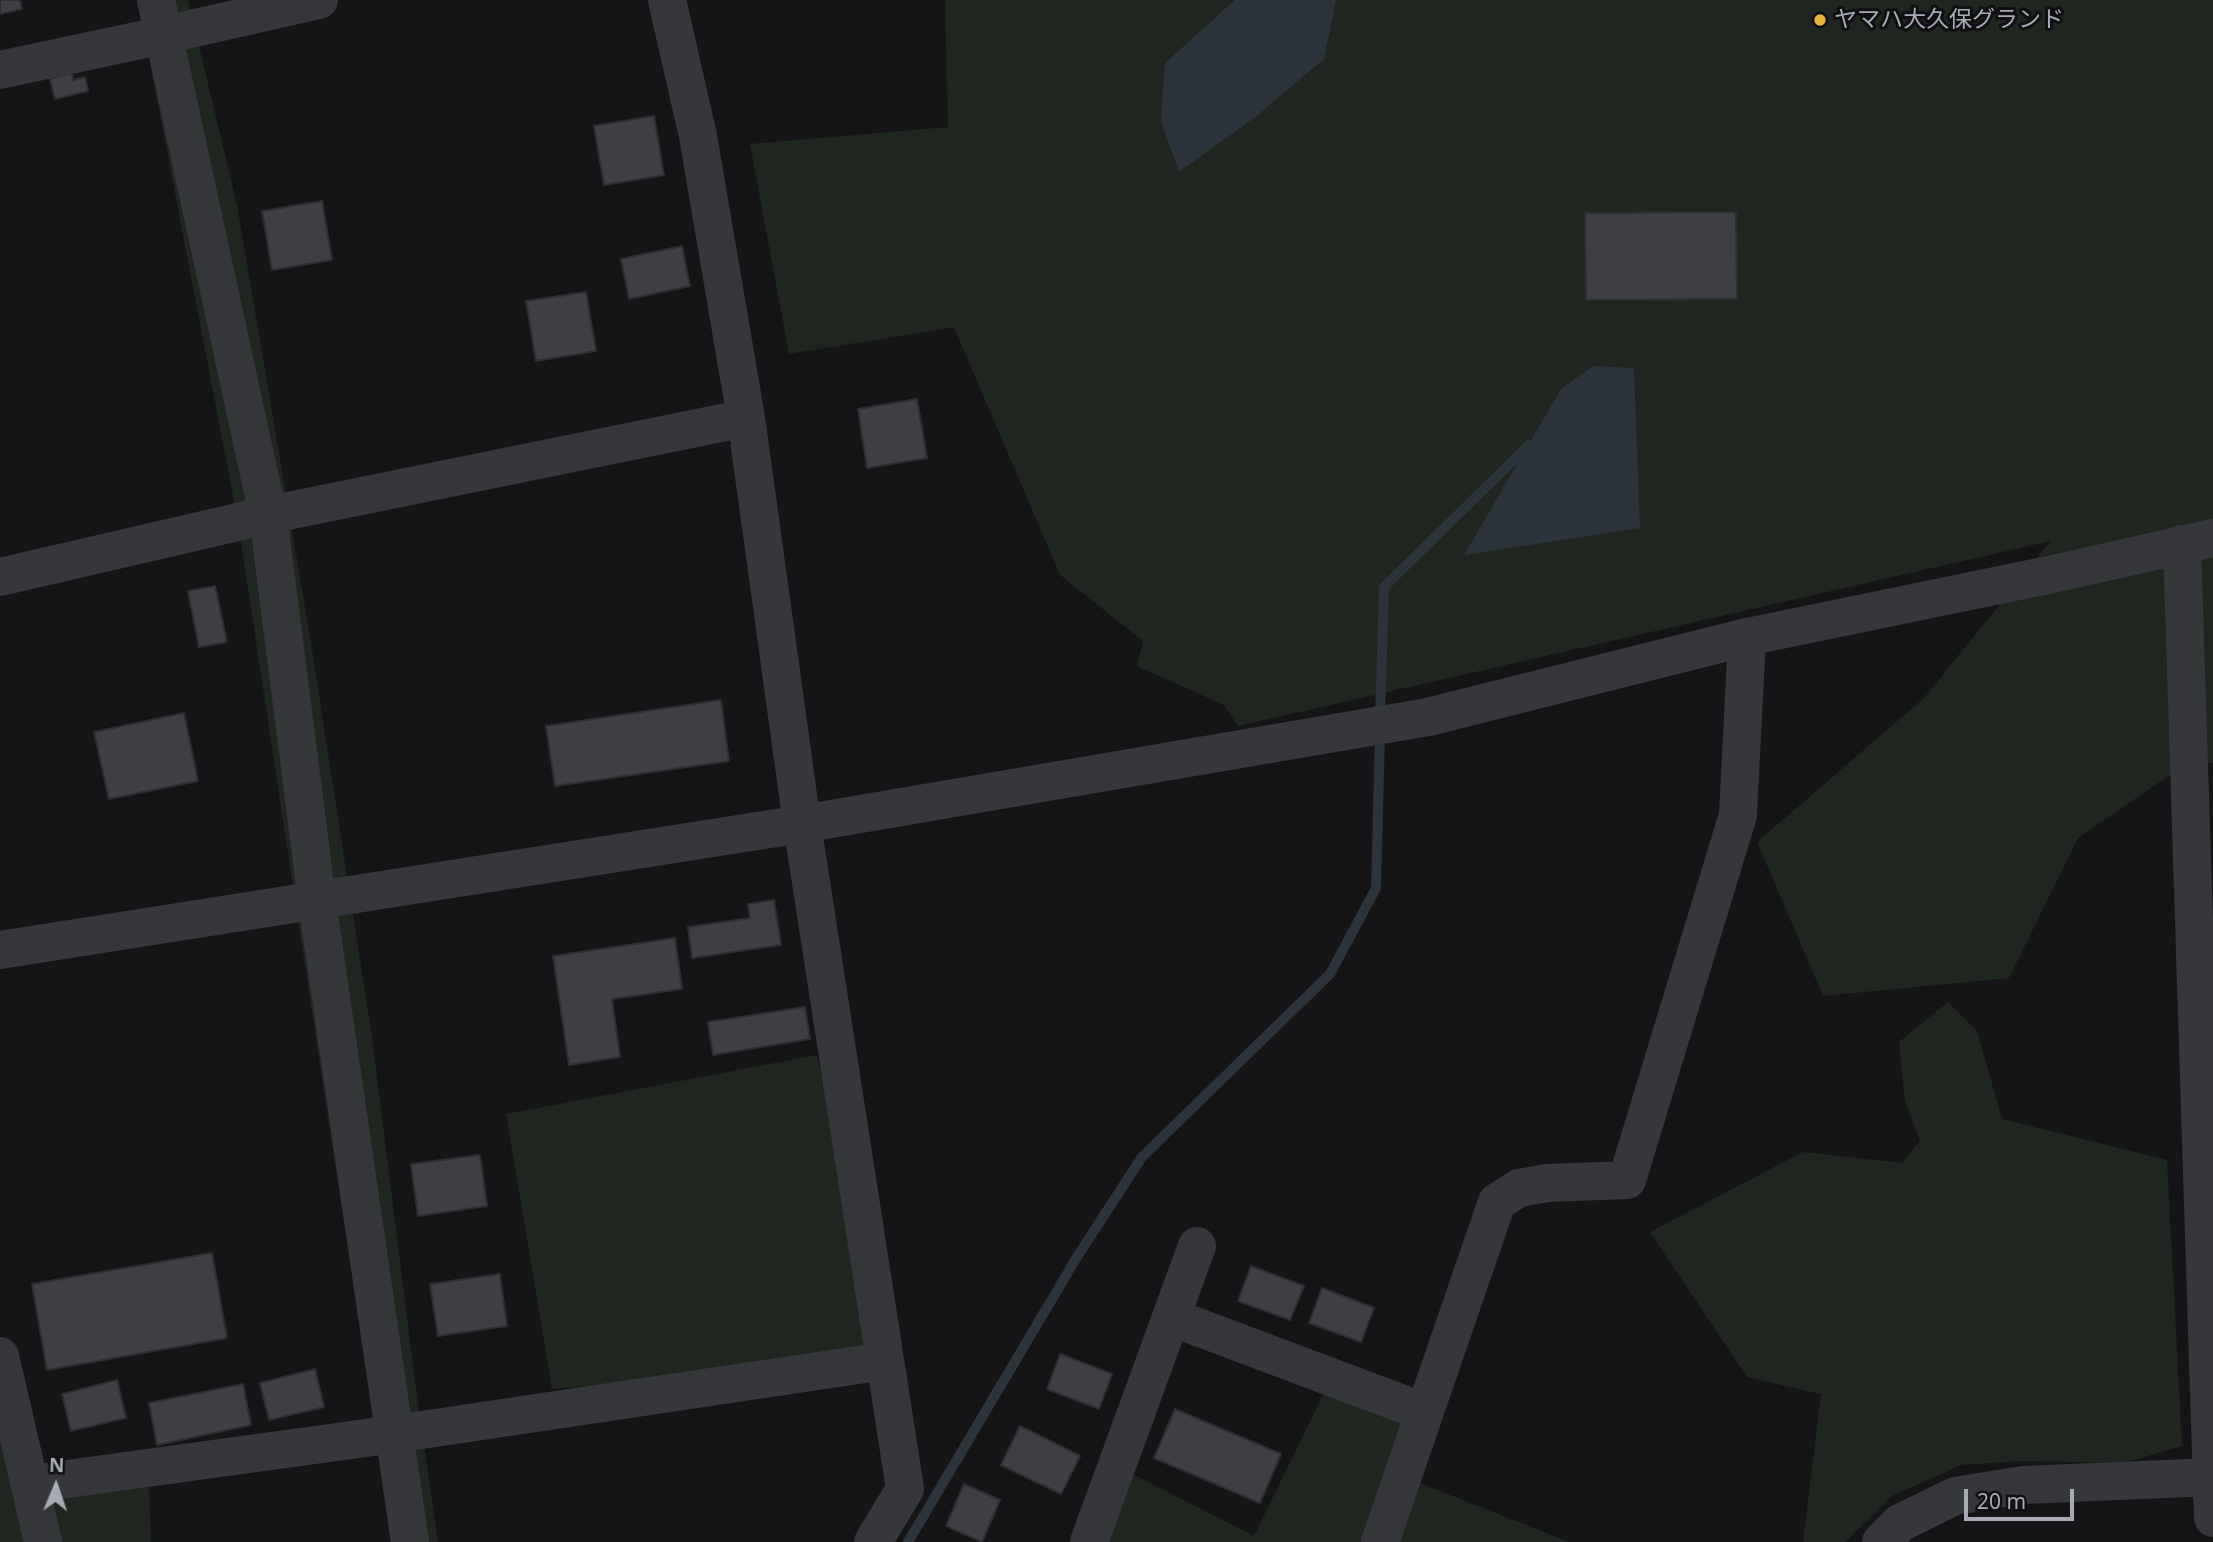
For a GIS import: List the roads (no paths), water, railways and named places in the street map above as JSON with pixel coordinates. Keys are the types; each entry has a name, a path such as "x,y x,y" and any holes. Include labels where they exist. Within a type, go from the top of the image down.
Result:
{"street":[{"path":"0,70 160,18 319,0"},
{"path":"667,0 698,136 746,418 802,824 905,1489 873,1542"},
{"path":"160,18 268,515 317,901 410,1542"},
{"path":"0,577 268,515 746,418"},
{"path":"0,950 802,824 1428,717 1747,637 2198,541 2213,1518"},
{"path":"1380,1542 1497,1202 1519,1188 1547,1183 1627,1180 1738,815 1747,637"},
{"path":"1089,1542 1197,1246"},
{"path":"1171,1317 1424,1412"},
{"path":"0,1356 43,1542"},
{"path":"31,1483 395,1434 885,1361"},
{"path":"1881,1542 1900,1523 1955,1496 2023,1485 2212,1477"}],"waterway":[{"path":"1380,717 1384,587 1529,445"},
{"path":"908,1542 1077,1257 1142,1157 1330,974 1376,888 1380,733"}],"place":[{"name":"ヤマハ大久保グランド","path":"1820,20"}]}
